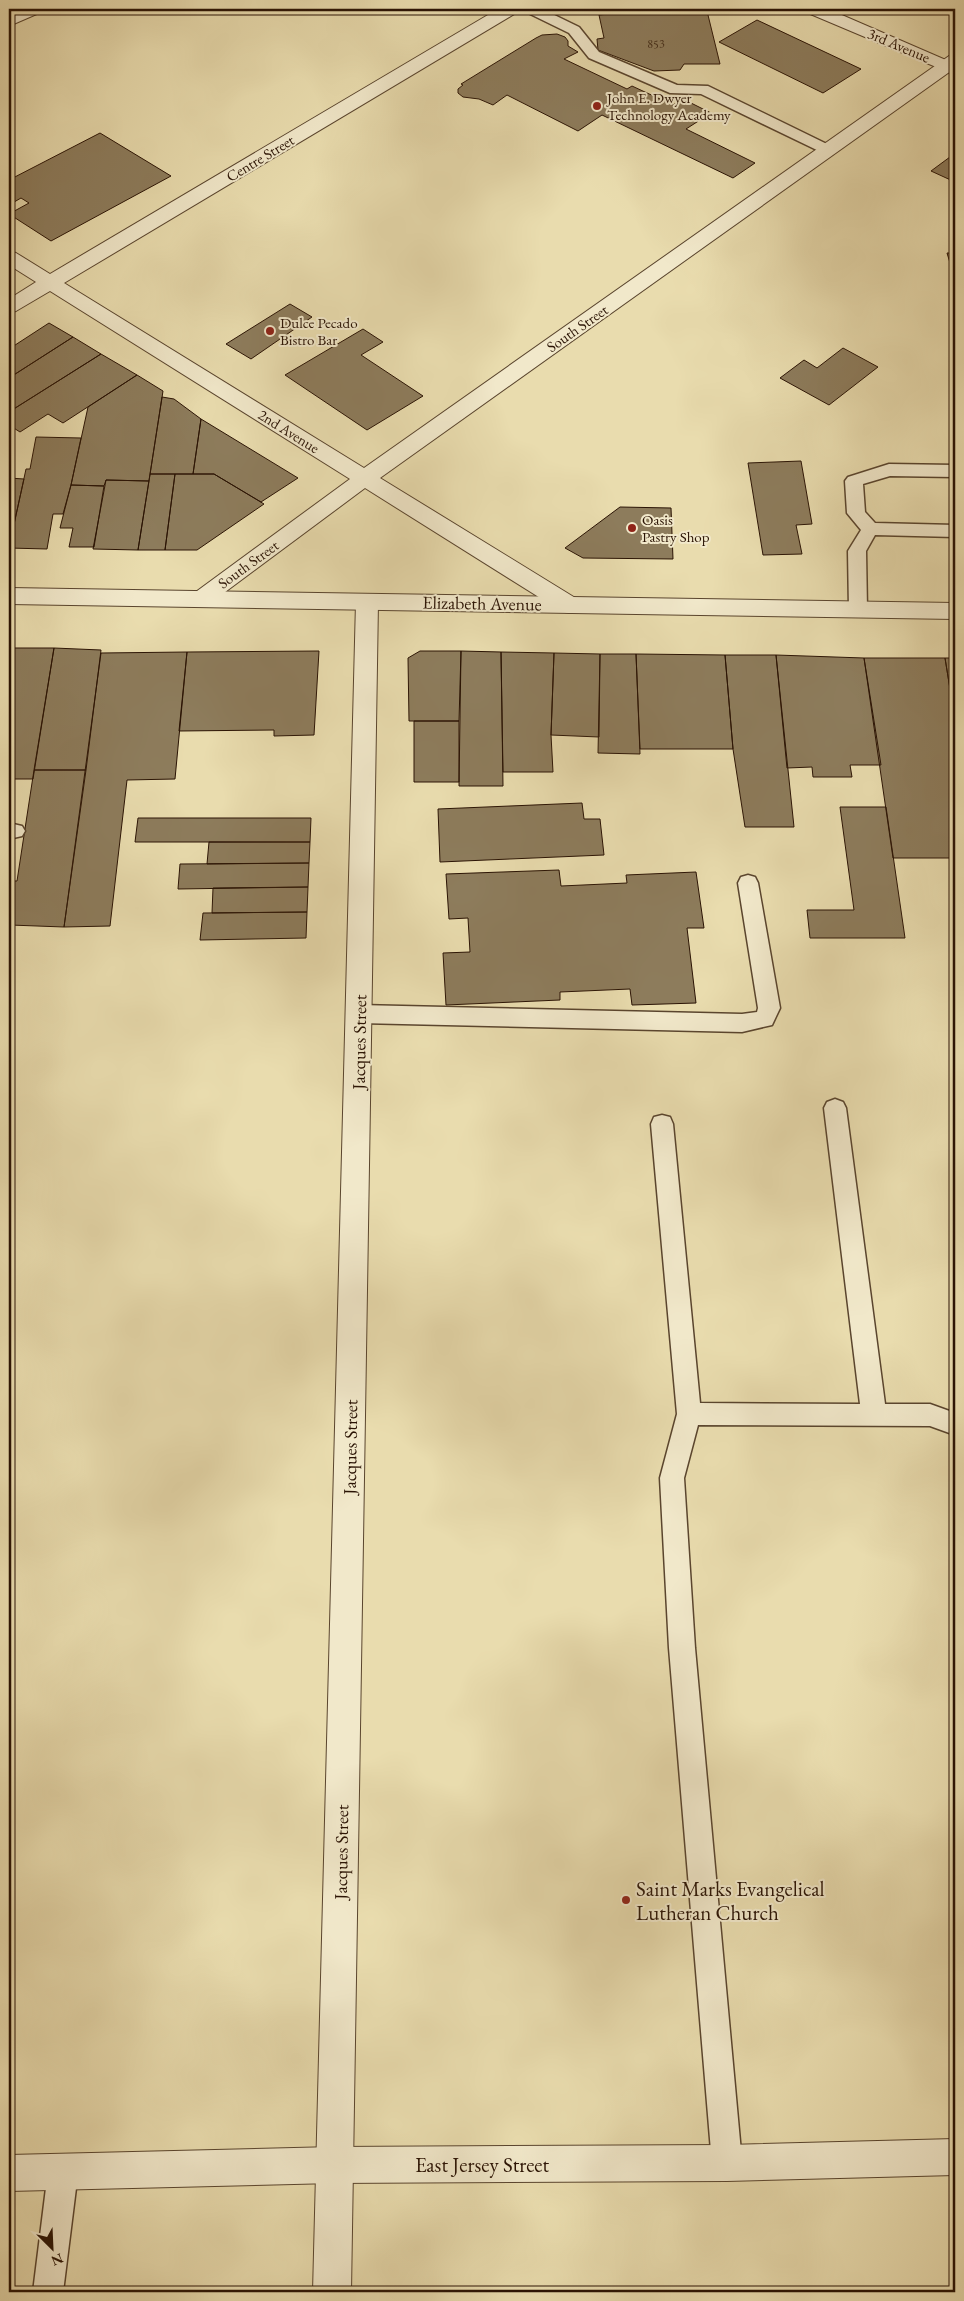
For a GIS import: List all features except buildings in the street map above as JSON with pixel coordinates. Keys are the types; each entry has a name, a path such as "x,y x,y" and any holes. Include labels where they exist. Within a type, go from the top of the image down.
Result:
{"street":[{"path":"9,21 33,9"},
{"name":"Centre Street","path":"9,307 510,9"},
{"name":"3rd Avenue","path":"814,9 952,65"},
{"name":"South Street","path":"201,599 366,478 828,150 952,65"},
{"name":"2nd Avenue","path":"9,257 569,605"},
{"name":"Elizabeth Avenue","path":"9,596 955,611"},
{"name":"Jacques Street","path":"332,2292 367,602"},
{"name":"East Jersey Street","path":"9,2174 334,2165 727,2163 955,2157"}],"lane":[{"path":"531,9 574,30 594,55 675,90 703,89 828,150"},
{"path":"955,471 889,470 854,481 856,513 870,529 955,530"},
{"path":"858,610 857,551 870,529"},
{"path":"359,1014 742,1023 764,1019 769,1008 748,883"},
{"path":"835,1108 874,1415"},
{"path":"662,1124 689,1414 672,1478 682,1648 727,2163"},
{"path":"689,1414 930,1415 955,1424"},
{"path":"48,2292 63,2172"}],"place":[{"name":"John E. Dwyer Technology Academy","path":"597,106"},
{"name":"Dulce Pecado Bistro Bar","path":"270,331"},
{"name":"Oasis Pastry Shop","path":"632,528"},
{"name":"Saint Marks Evangelical Lutheran Church","path":"626,1900"}]}
